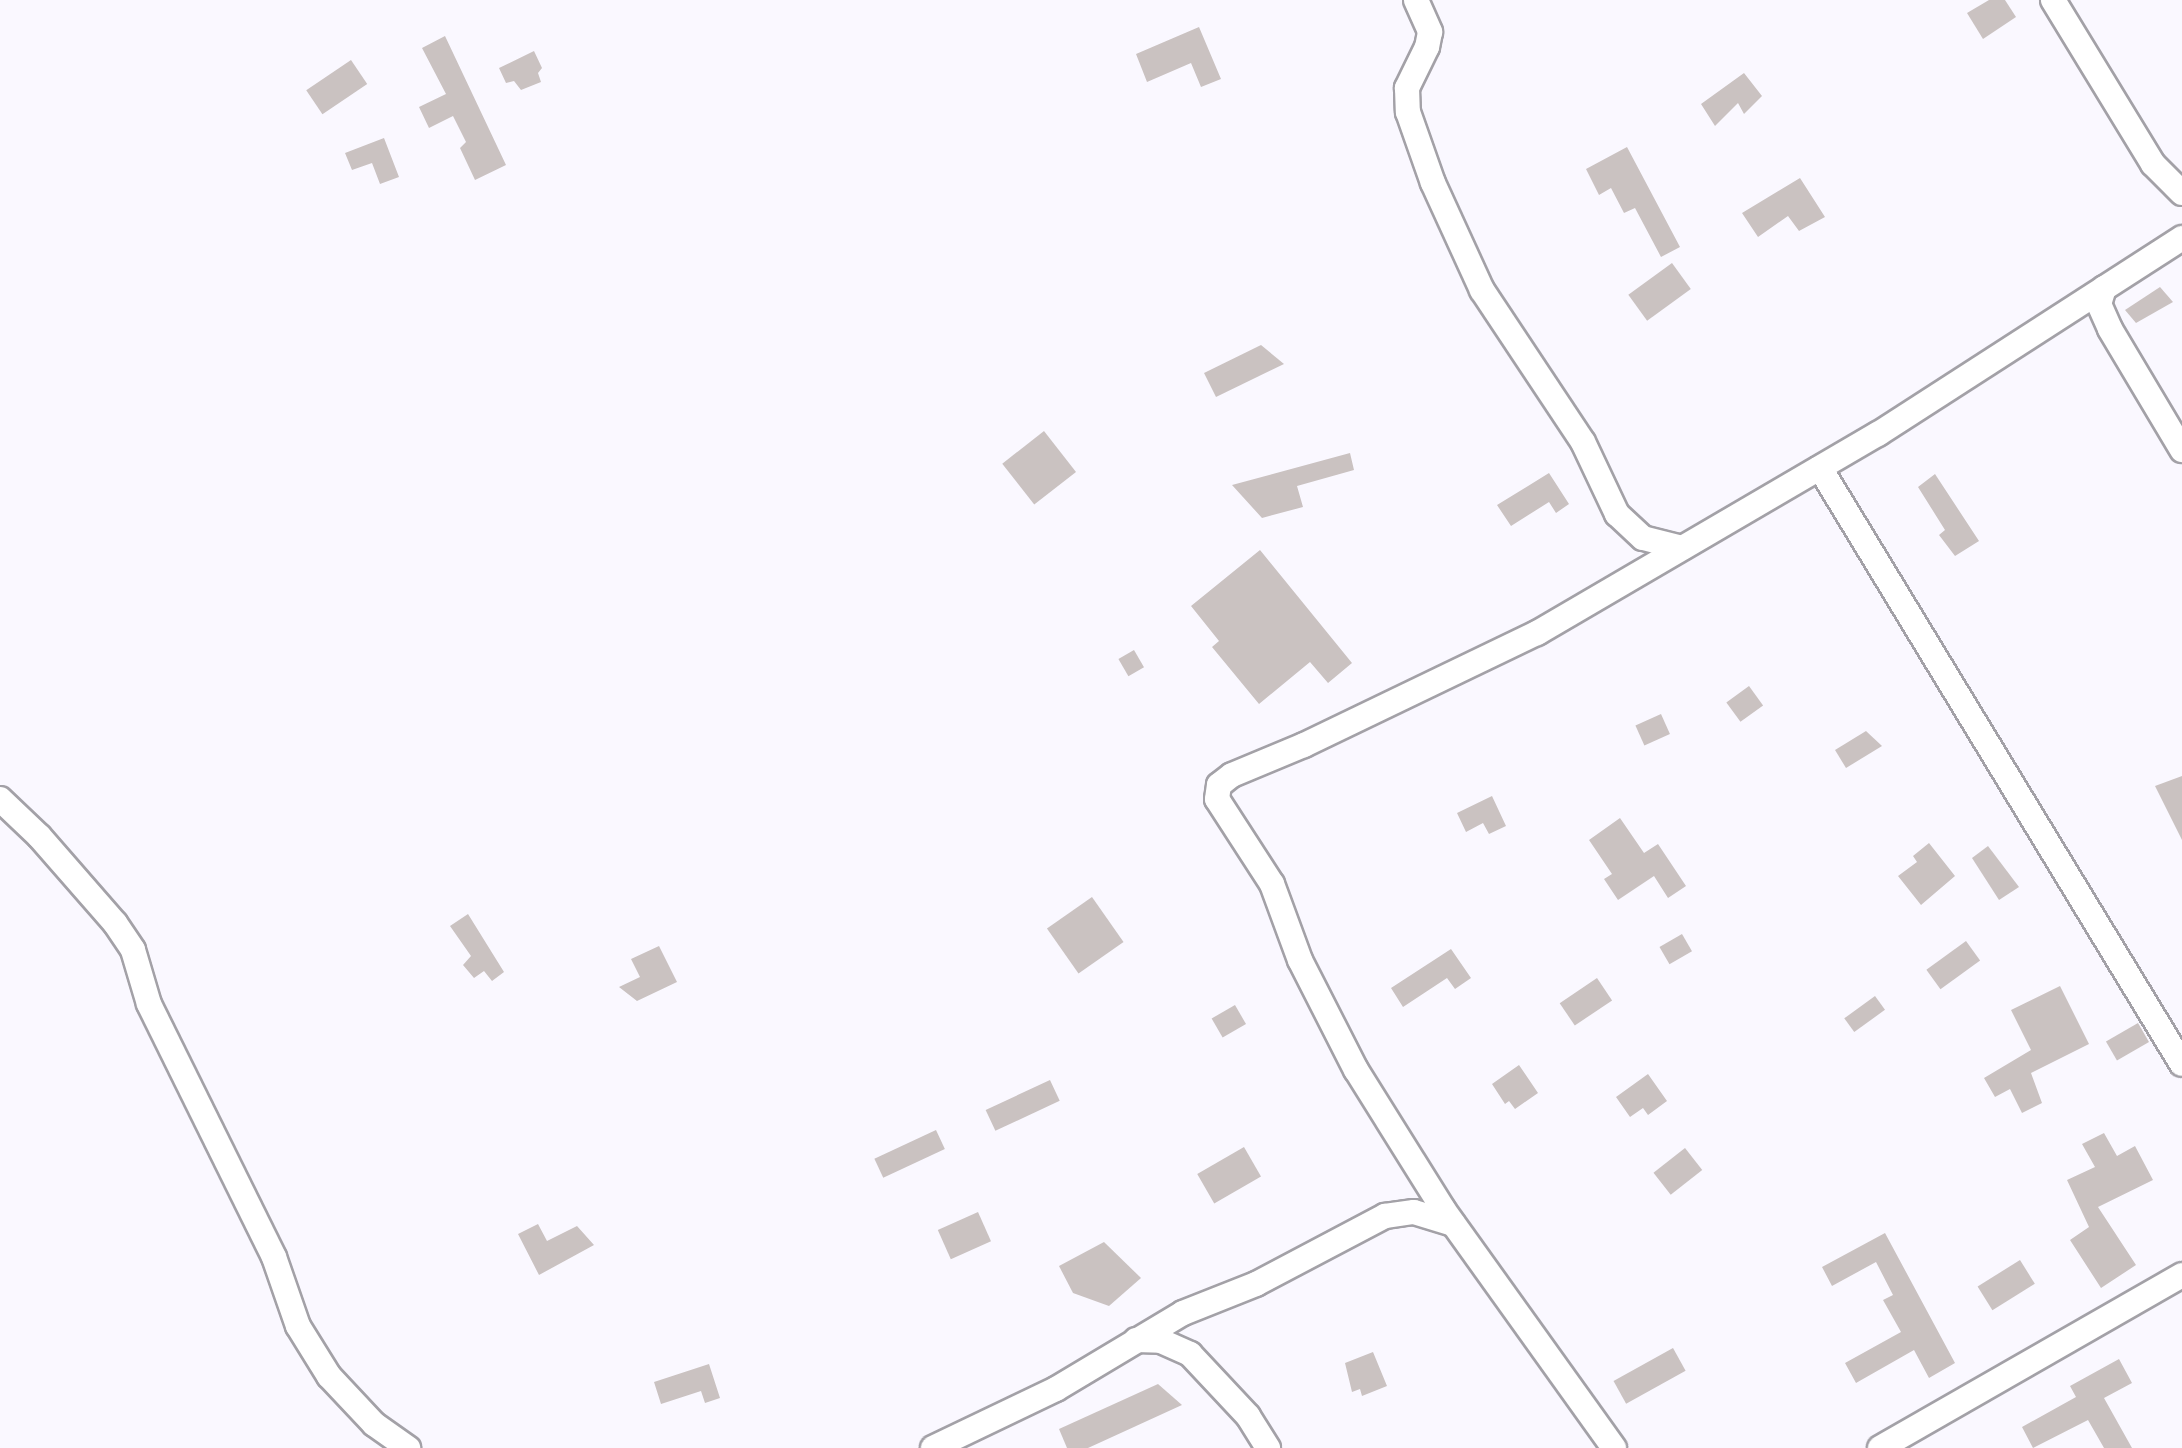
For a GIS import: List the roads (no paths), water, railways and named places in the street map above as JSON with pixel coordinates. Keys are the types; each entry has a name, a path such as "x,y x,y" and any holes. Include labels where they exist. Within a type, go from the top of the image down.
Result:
{"street":[{"path":"1416,0 1430,32 1427,47 1407,88 1408,112 1433,183 1482,290 1583,442 1617,514 1643,538 1682,548"},
{"path":"2053,0 2153,164 2182,193"},
{"path":"1614,1448 1453,1224 1356,1070 1300,960 1272,884 1217,799 1219,785 1232,775 1318,739 1537,633 1820,468 2182,238"},
{"path":"2104,288 2099,304 2110,329 2182,450"},
{"path":"1820,468 2182,1064"},
{"path":"0,799 39,836 115,923 133,950 149,1004 274,1257 298,1326 329,1376 374,1424 408,1448"},
{"path":"933,1448 1033,1401 1183,1313 1256,1284 1385,1216 1414,1212 1453,1224"},
{"path":"1880,1448 2182,1275"},
{"path":"1136,1340 1161,1341 1190,1354 1248,1416 1268,1448"}]}
